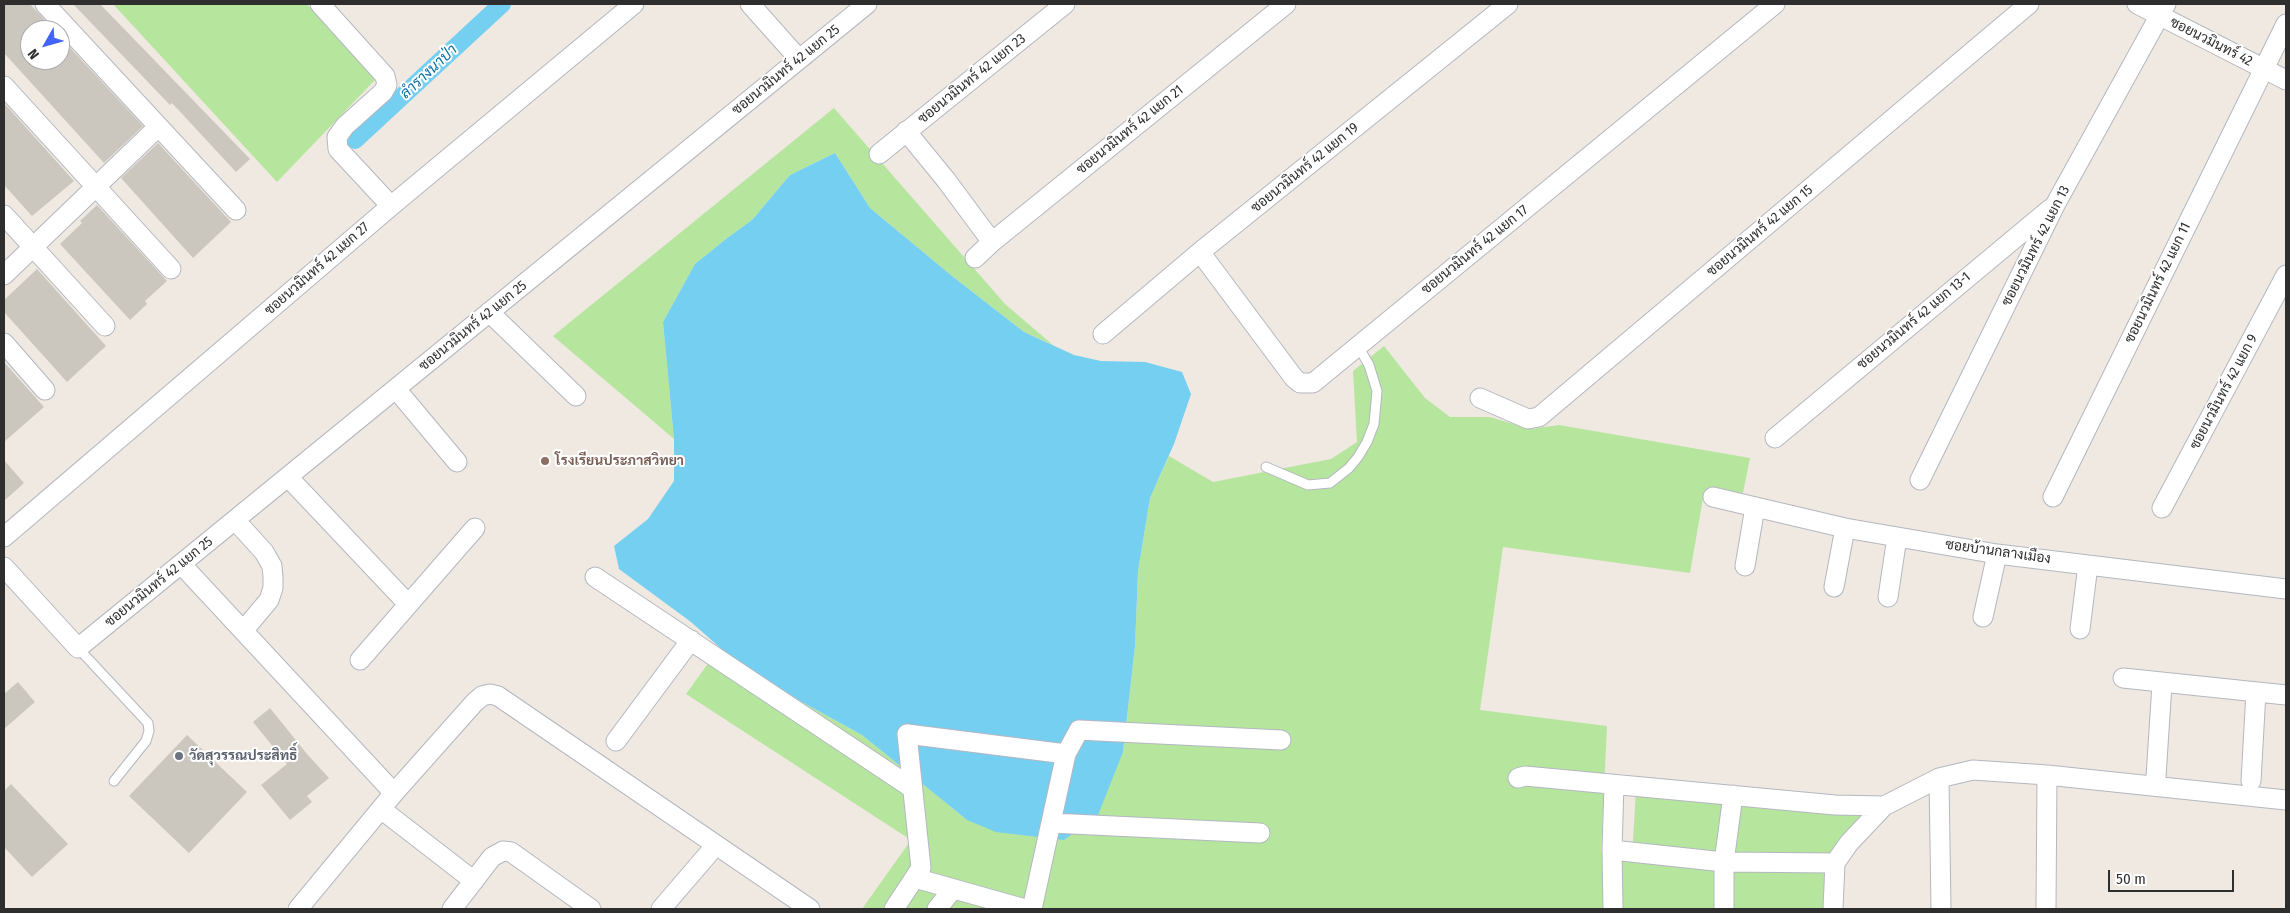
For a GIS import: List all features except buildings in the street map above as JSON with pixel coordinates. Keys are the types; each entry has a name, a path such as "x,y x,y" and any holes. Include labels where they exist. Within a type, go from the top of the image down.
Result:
{"street":[{"path":"45,4 236,210"},
{"path":"320,4 385,76 387,85 383,92 345,126 337,137 338,148 391,206"},
{"name":"ซอยนวมินทร์ 42 แยก 27","path":"4,537 391,206 634,4"},
{"path":"750,4 799,59"},
{"name":"ซอยนวมินทร์ 42 แยก 25","path":"78,648 867,4"},
{"name":"ซอยนวมินทร์ 42 แยก 23","path":"879,154 1065,4"},
{"name":"ซอยนวมินทร์ 42 แยก 21","path":"975,258 992,242 1286,4"},
{"name":"ซอยนวมินทร์ 42 แยก 19","path":"1103,334 1200,252 1508,4"},
{"name":"ซอยนวมินทร์ 42 แยก 17","path":"1200,252 1294,378 1300,383 1313,383 1776,4"},
{"name":"ซอยนวมินทร์ 42 แยก 15","path":"1480,398 1528,418 1539,417 2029,4"},
{"name":"ซอยนวมินทร์ 42","path":"2137,4 2162,10 2286,80"},
{"name":"ซอยนวมินทร์ 42 แยก 13","path":"1920,480 2055,205 2162,10"},
{"name":"ซอยนวมินทร์ 42 แยก 11","path":"2053,497 2286,24"},
{"path":"4,86 171,269"},
{"path":"4,275 158,127"},
{"path":"906,131 946,180 992,242"},
{"name":"ซอยนวมินทร์ 42 แยก 13-1","path":"1775,438 2055,205"},
{"path":"4,215 105,326"},
{"name":"ซอยนวมินทร์ 42 แยก 9","path":"2162,508 2286,276"},
{"path":"489,312 576,396"},
{"path":"4,343 45,390"},
{"path":"396,389 457,462"},
{"path":"288,476 408,604"},
{"name":"ซอยบ้านกลางเมือง","path":"1713,497 1845,528 1997,554 2286,589"},
{"path":"1746,566 1754,507"},
{"path":"235,520 264,552 272,566 273,577 273,588 269,600 243,631"},
{"path":"360,660 475,528"},
{"path":"1834,587 1845,528"},
{"path":"1888,597 1897,536"},
{"path":"1983,617 1997,554"},
{"path":"181,564 394,793"},
{"path":"2080,629 2088,565"},
{"path":"4,567 78,648"},
{"path":"595,577 912,788"},
{"path":"616,741 691,640"},
{"path":"2123,678 2162,684 2286,696"},
{"path":"2156,777 2162,684"},
{"path":"2251,781 2256,692"},
{"path":"298,909 394,793 474,703 482,696 490,694 498,696 804,907"},
{"path":"1032,909 1066,754 1080,730 1281,740"},
{"path":"894,909 921,868 907,734 1066,754"},
{"path":"1833,909 1835,863 1848,843 1884,806 1939,778 1973,770 2047,775 2286,800"},
{"path":"2046,909 2047,775"},
{"path":"1518,778 1525,776 1835,805 1884,806"},
{"path":"1939,778 1941,909"},
{"path":"1613,909 1614,785"},
{"path":"1724,909 1724,862 1732,795"},
{"path":"381,809 474,881"},
{"path":"1051,823 1260,833"},
{"path":"661,909 716,845"},
{"path":"1612,850 1724,862 1835,863"},
{"path":"452,909 497,853 503,851 511,852 591,909"},
{"path":"915,878 1025,909"},
{"path":"937,909 953,889"}],"lane":[{"path":"1266,467 1308,485 1330,483 1349,468 1358,457 1367,442 1374,424 1377,391 1369,365 1358,346"},
{"path":"78,648 148,722 149,731 146,741 114,781"}],"green space":[{"path":"113,4 307,4 375,80 277,182"},
{"path":"834,108 1005,304 1053,345 1024,332 952,276 870,208 835,153 790,175 752,220 695,264 663,322 674,439 553,336"},
{"path":"1384,346 1425,398 1450,417 1490,417 1530,429 1559,425 1750,458 1743,493 1709,488 1703,498 1690,573 1503,547 1480,710 1607,726 1601,852 1632,858 1636,790 1863,812 1827,871 1825,909 862,909 911,840 686,694 720,647 733,659 802,702 862,735 967,820 1123,752 1135,646 1138,571 1150,498 1169,456 1213,482 1331,459 1357,442 1353,371"}],"water":[{"path":"835,153 870,208 952,276 1024,332 1074,355 1101,361 1145,362 1182,372 1191,394 1174,444 1150,498 1138,571 1135,646 1123,752 1098,815 1064,840 996,832 967,820 862,735 802,702 733,659 691,622 619,569 614,546 648,519 674,481 674,439 663,322 695,264 752,220 790,175"}],"waterway":[{"name":"ลำรางนาป่า","path":"355,140 502,4"}],"place":[{"name":"โรงเรียนประภาสวิทยา","path":"545,461"},
{"name":"วัดสุวรรณประสิทธิ์","path":"179,756"}]}
